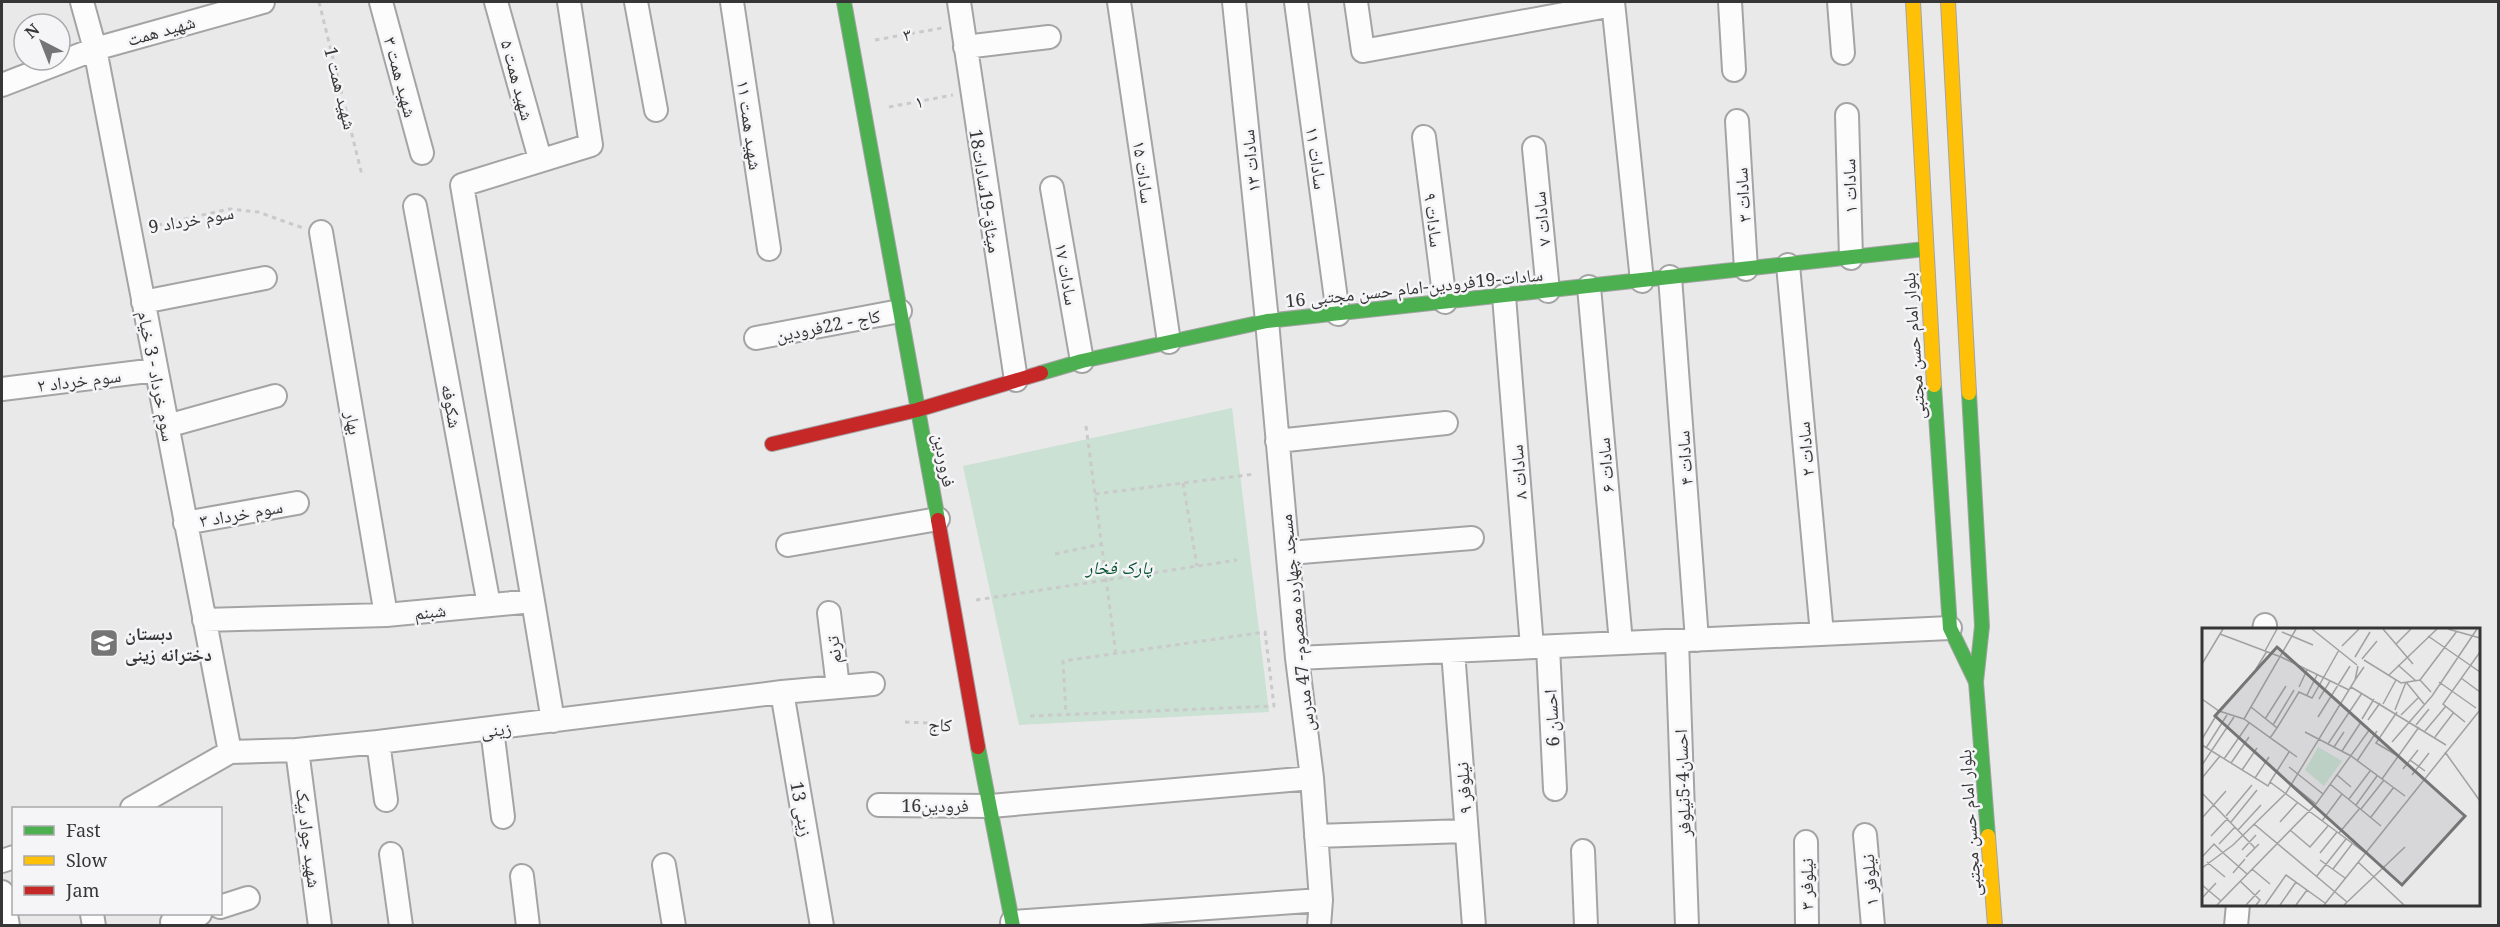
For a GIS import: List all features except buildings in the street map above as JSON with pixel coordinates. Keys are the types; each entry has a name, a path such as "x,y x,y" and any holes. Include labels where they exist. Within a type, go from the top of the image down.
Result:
{"street":[{"name":"سوم خرداد - 3 خیام","path":"82,2 95,49 230,752"},
{"name":"شهید همت","path":"2,86 95,49 262,2"},
{"name":"شهید همت ۳","path":"381,2 422,153"},
{"name":"شهید همت ۵","path":"496,2 540,159"},
{"path":"553,722 462,185 591,145 569,2"},
{"path":"636,2 656,110"},
{"name":"شهید همت ۱۱","path":"732,2 769,249"},
{"name":"فروردین","path":"844,2 867,111 916,410 1013,924"},
{"name":"18میثاق-19سادات","path":"959,2 1016,380"},
{"name":"سادات ۱۵","path":"1119,2 1169,342"},
{"name":"سادات ۱۳","path":"1234,2 1267,321"},
{"name":"سادات ۱۱","path":"1296,2 1338,314"},
{"path":"1356,2 1363,51 1613,3 1642,281"},
{"path":"1730,2 1734,70"},
{"path":"1839,2 1843,53"},
{"name":"بلوار امام حسن مجتبی","path":"1913,2 1925,249 1950,628 1976,682"},
{"name":"بلوار امام حسن مجتبی","path":"1948,2 1982,626 1976,682 1995,926"},
{"path":"963,36 1049,37"},
{"name":"سادات ‍‍۱","path":"1846,114 1851,258"},
{"name":"سادات ۳","path":"1737,121 1746,269"},
{"name":"سادات ۹","path":"1424,137 1445,302"},
{"name":"سادات ۷","path":"1534,148 1548,291"},
{"name":"سادات ۱۷","path":"1052,188 1082,361"},
{"name":"شکوفه","path":"415,206 489,605"},
{"name":"بهار","path":"321,232 386,615"},
{"name":"سادات-19فرودین-امام حسن مجتبی 16","path":"772,444 916,410 1082,361 1267,321 1925,249"},
{"name":"سادات ۲","path":"1788,265 1822,634"},
{"name":"سادات ۴","path":"1670,277 1687,640"},
{"path":"143,302 265,278"},
{"name":"سادات ۶","path":"1589,287 1621,643"},
{"name":"سادات ۸","path":"1504,296 1540,647"},
{"name":"کاج - 22فرودین","path":"756,338 900,311"},
{"name":"مسجد چهارده معصوم- 47 مدرس","path":"1267,321 1297,658 1312,778 1321,900 1319,926"},
{"name":"سوم خرداد ۲","path":"2,389 156,370"},
{"path":"167,426 275,396"},
{"path":"1278,441 1446,423"},
{"name":"سوم خرداد ۳","path":"185,523 297,503"},
{"path":"788,545 938,519"},
{"path":"1289,553 1472,538"},
{"name":"شبنم","path":"204,621 386,615 533,601"},
{"name":"ترنم","path":"829,613 838,687"},
{"path":"1297,658 1950,628"},
{"name":"احسان4-5نیلوفر","path":"1687,640 1687,926"},
{"name":"احسان 6","path":"1540,647 1555,789"},
{"name":"نیلوفر ۹","path":"1453,651 1474,926"},
{"name":"زینی","path":"144,806 230,752 297,750 378,742 782,692 873,684"},
{"name":"زینی 13","path":"782,692 822,926"},
{"path":"492,729 503,817"},
{"path":"378,742 386,800"},
{"name":"شهید جواد بیک","path":"297,750 320,926"},
{"name":"16فرودین","path":"879,805 991,806 1312,778"},
{"path":"1316,836 1465,831"},
{"name":"نیلوفر ۱","path":"1865,835 1873,926"},
{"name":"نیلوفر ۳","path":"1806,842 1807,926"},
{"path":"1582,851 1586,926"},
{"path":"391,855 401,926"},
{"path":"664,865 674,926"},
{"path":"522,876 528,926"},
{"path":"2,892 8,926"},
{"path":"222,906 248,898"},
{"path":"1013,924 1321,900"},
{"path":"2236,926 2238,906"},
{"path":"171,920 195,915"}],"path":[{"name":"شهید همت 1","path":"319,2 362,175"},
{"name":"۳","path":"852,44 963,36"},
{"name":"۱","path":"867,111 971,91"},
{"name":"سوم خرداد 9","path":"130,231 229,209 258,212 280,222 321,232"},
{"path":"1086,426 1116,655"},
{"path":"1095,494 1255,474"},
{"path":"1183,483 1197,566"},
{"path":"1055,554 1102,544"},
{"path":"953,604 1237,560"},
{"path":"1030,716 1274,706 1265,632 1063,661 1066,714"},
{"name":"کاج","path":"905,722 976,725"}],"green space":[{"name":"پارک فخار","path":"1232,408 1269,712 1019,725 963,466"}],"traffic: fast":[{"path":"844,2 938,520"},
{"path":"1041,373 1082,361 1267,321 1925,249"},
{"path":"1934,385 1950,628 1976,682"},
{"path":"1969,393 1982,626 1976,682 1988,836"},
{"path":"978,747 1013,926"}],"traffic: slow":[{"path":"1913,2 1934,385"},
{"path":"1948,2 1969,393"},
{"path":"1988,836 1995,926"}],"traffic: jam":[{"path":"772,444 917,410 1041,373"},
{"path":"938,520 978,747"}],"place":[{"name":"دبستان دخترانه زینی","path":"104,643"}]}
